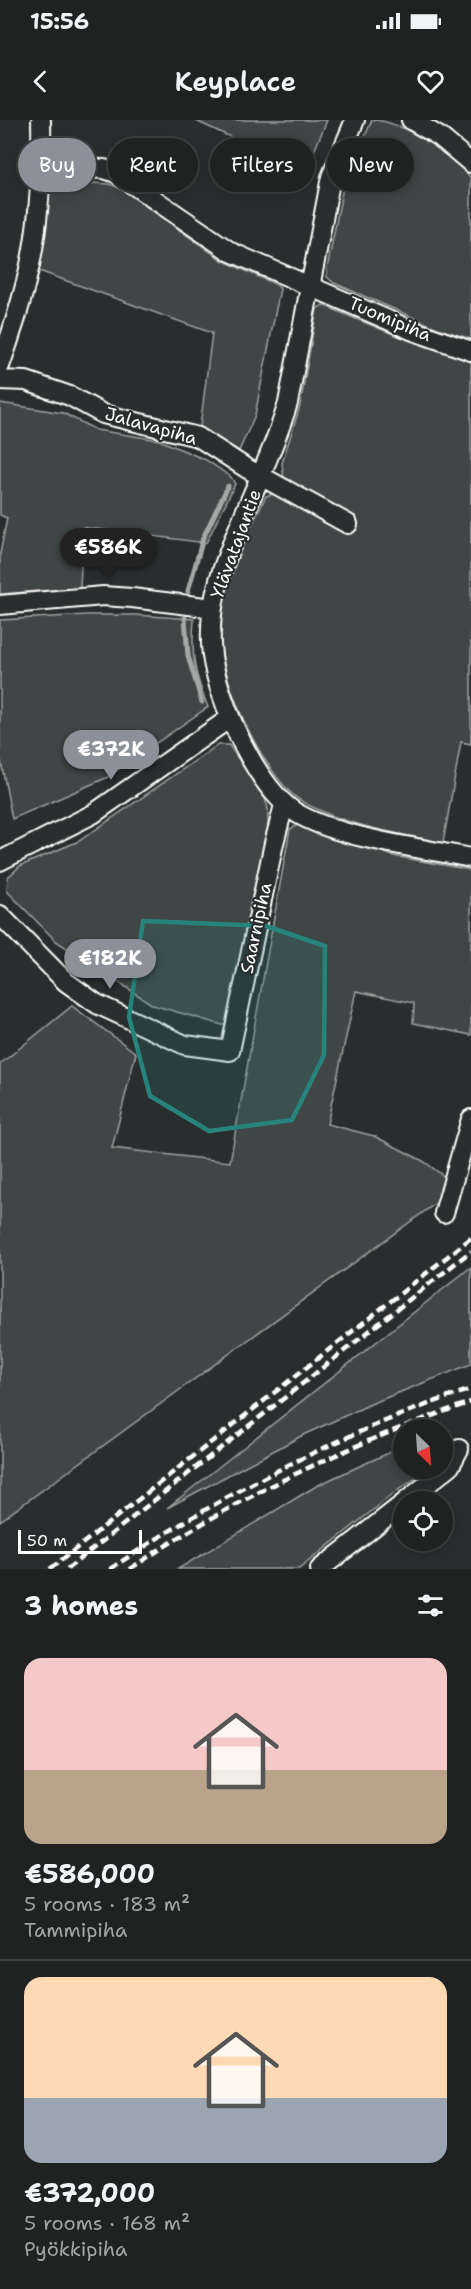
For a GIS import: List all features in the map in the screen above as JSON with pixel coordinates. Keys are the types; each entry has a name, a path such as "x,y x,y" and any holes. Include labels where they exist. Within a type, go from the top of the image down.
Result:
{"street":[{"path":"41,120 41,138"},
{"name":"Ylävatajantie","path":"355,120 330,177 288,403 278,438 219,580 210,633 212,657 230,718 249,756 266,783 284,805 321,824 356,835 471,858"},
{"path":"411,120 440,137 471,163"},
{"name":"Tuomipiha","path":"96,169 116,173 231,252 411,330 471,351"},
{"path":"0,366 27,281 38,192"},
{"name":"Jalavapiha","path":"0,380 26,381 70,396 103,414 198,437 262,477 348,524"},
{"path":"0,604 102,596 213,608"},
{"path":"0,861 93,814 230,718"},
{"name":"Saarnipiha","path":"0,915 66,982 97,1004 185,1045 230,1051 284,805"},
{"path":"444,1213 471,1119"},
{"path":"418,1491 450,1466 459,1449"},
{"path":"320,1569 393,1511"}],"highlighted area":[{"path":"143,921 266,926 325,946 324,1055 292,1120 209,1131 150,1096 129,1017"}],"shaded area":[{"path":"194,120 327,120 315,149 315,138 233,138"},
{"path":"372,120 397,126 439,150 471,178 471,339 442,330 334,283 327,277 342,192 414,192 414,138 364,138"},
{"path":"96,183 108,184 108,192 126,192 222,260 277,285 280,289 255,415 239,451 200,427 212,333 39,271 49,192 96,192"},
{"path":"323,305 414,342 471,359 471,744 461,742 443,843 348,821 304,803 294,796 263,757 250,733 238,708 223,656 220,632 224,595 252,523 266,496 274,494 342,529 284,479 282,463 300,406 317,309"},
{"path":"0,403 63,413 96,430 159,440 206,460 231,477 235,484 206,543 83,527 80,588 0,594 0,554 7,518 0,515"},
{"path":"88,615 194,619 195,664 199,684 208,707 106,778 12,819 0,756 0,620"},
{"path":"218,745 229,745 265,799 268,808 268,827 227,1025 153,1005 56,941 7,891 8,877 20,866 79,841"},
{"path":"302,823 393,856 471,870 471,1035 413,1023 414,1003 356,991 327,1124 374,1136 423,1161 445,1177 440,1200 0,1521 0,1064 72,1006 136,1053 112,1148 230,1162 290,829"},
{"path":"471,1267 471,1364 373,1403 303,1435 167,1508"},
{"path":"393,1451 393,1479 415,1479 397,1491 393,1491 393,1494 299,1569 178,1569 318,1485"}],"waterway":[{"path":"188,591 203,538 228,486"},
{"path":"185,618 188,656 202,702"}],"railway":[{"path":"50,1569 471,1238"},
{"path":"67,1569 471,1251"},
{"path":"110,1569 196,1515 284,1467 376,1425 471,1389"},
{"path":"130,1569 211,1519 295,1474 382,1435 471,1402"}]}
